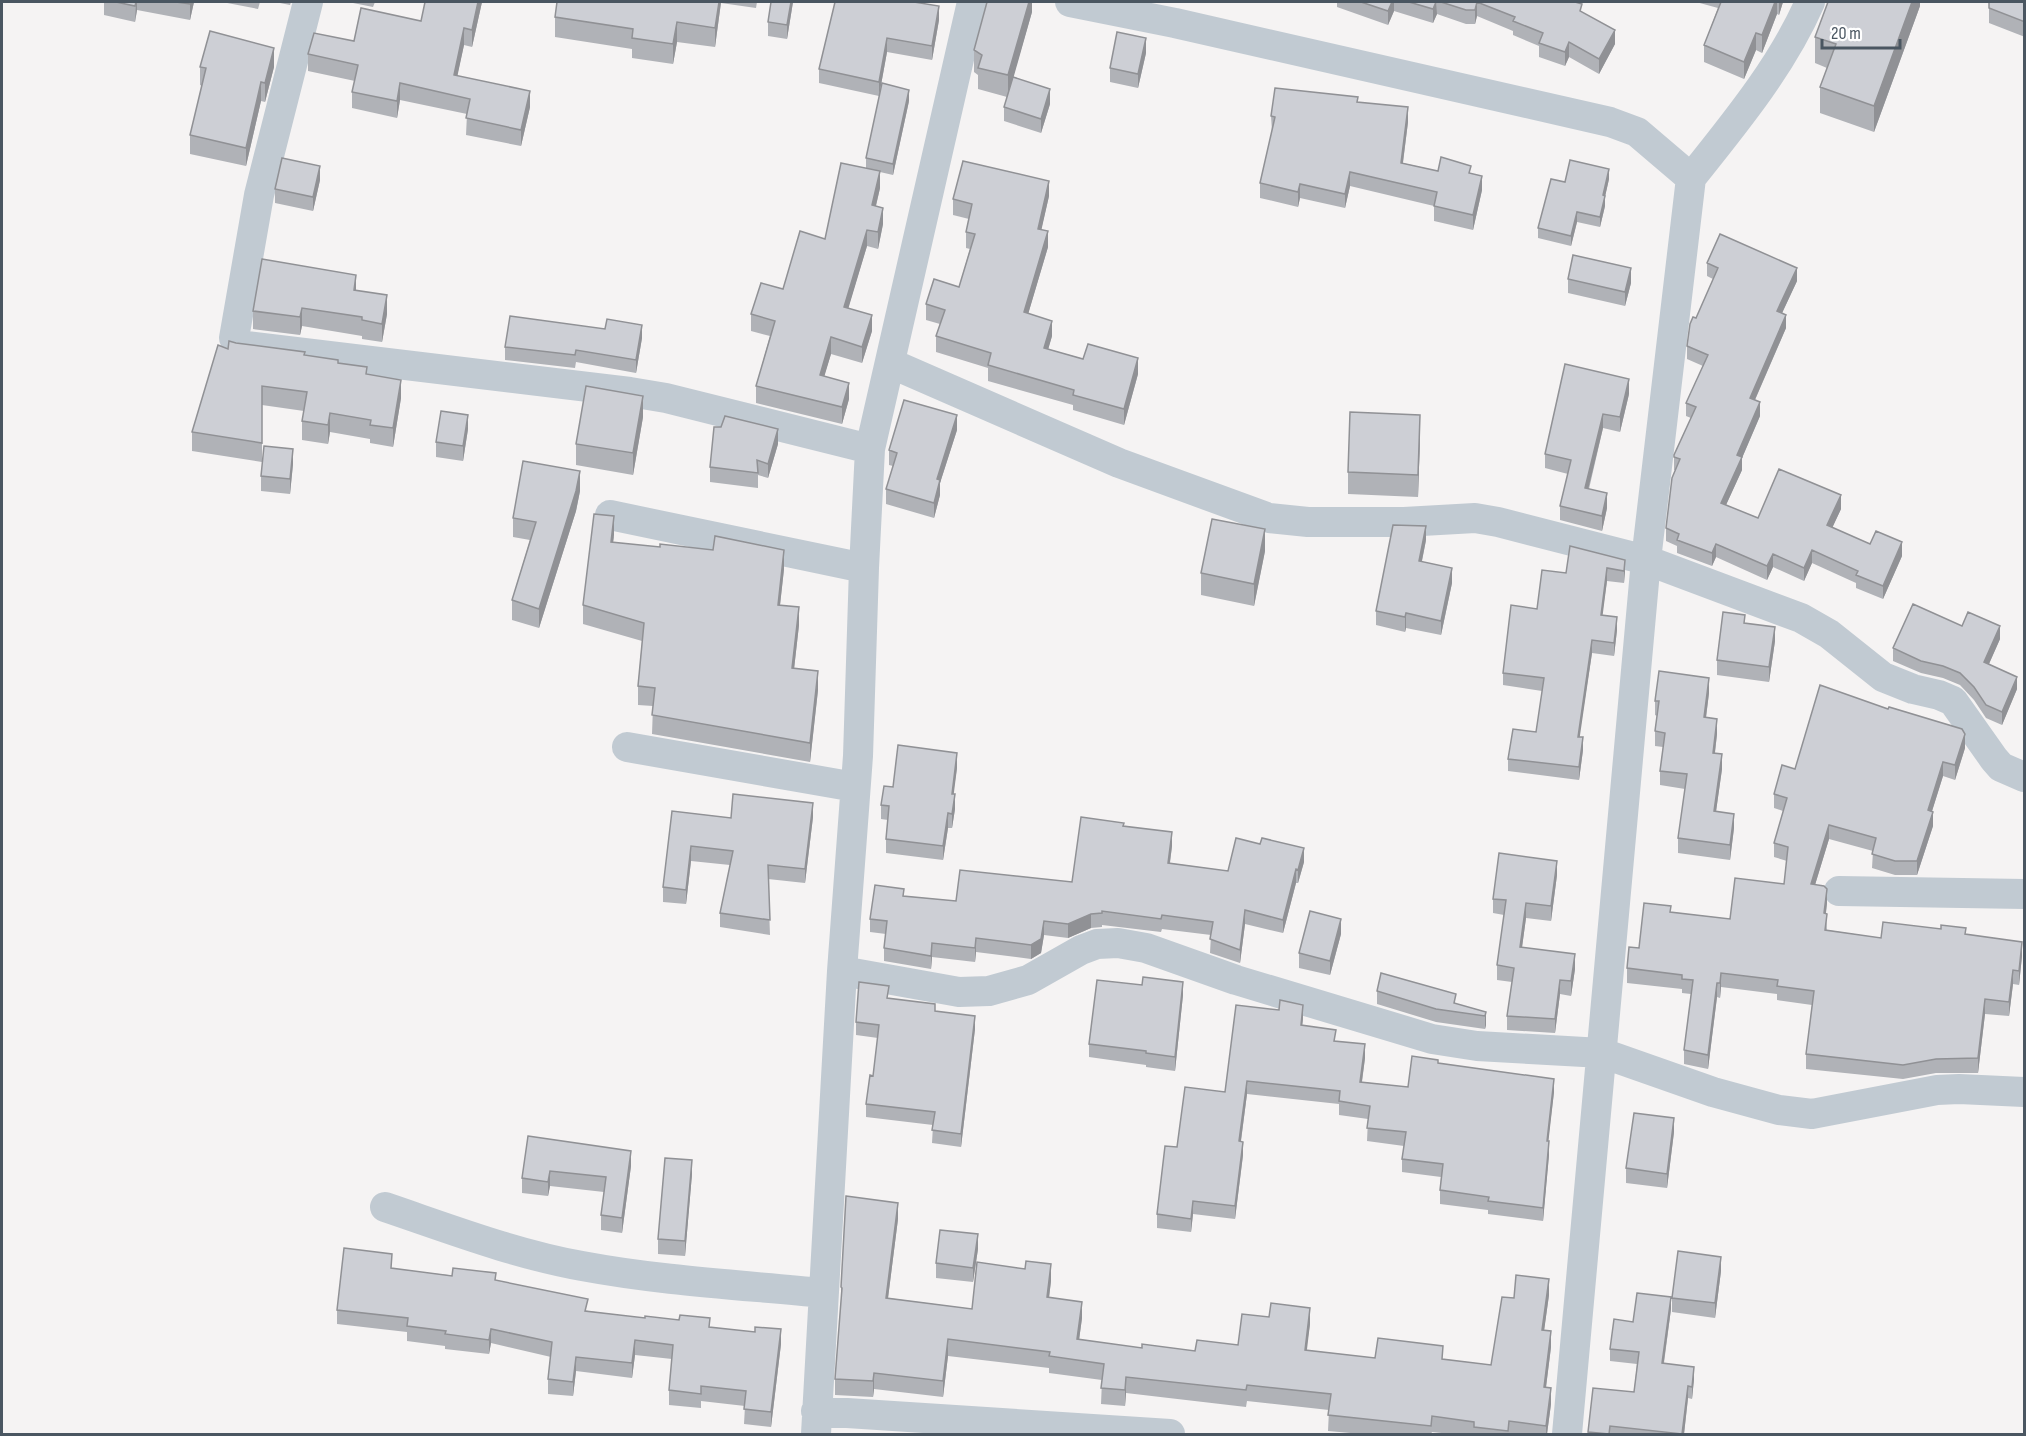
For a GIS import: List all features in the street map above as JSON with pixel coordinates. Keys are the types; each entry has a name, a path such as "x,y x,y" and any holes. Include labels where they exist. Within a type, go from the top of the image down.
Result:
{"street":[{"path":"308,2 259,195 234,338 238,345 630,392 677,401 870,449"},
{"path":"972,2 870,449 855,787 816,1423 1170,1434"},
{"path":"1070,2 1175,22 1610,122 1637,132 1691,178"},
{"path":"1567,1434 1646,560 1691,178 1737,121 1776,62 1810,2"},
{"path":"890,363 1119,463 1269,518 1308,522 1404,522 1475,518 1646,560 1801,618 1829,634 1883,677 1953,701 2001,767 2025,777"},
{"path":"610,515 864,568"},
{"path":"627,747 855,787"},
{"path":"1839,891 2025,894"},
{"path":"842,971 959,992 989,991 1028,980 1096,944 1118,943 1146,948 1236,980 1432,1039 1477,1046 1602,1053 1713,1092 1793,1113 1812,1114 1937,1090 2025,1092"},
{"path":"386,1207 516,1251 581,1266 645,1275 823,1293"}],"building":[{"path":"116,2 136,2 135,6"},
{"path":"425,2 478,2 472,30 464,28 454,75 530,91 521,130 466,118 470,99 400,83 397,101 352,92 358,65 308,54 314,33 354,41 361,8 421,21"},
{"path":"557,2 719,2 715,28 677,22 673,44 632,38 633,29 555,17"},
{"path":"771,2 791,2 787,25 768,22"},
{"path":"835,2 914,2 939,6 932,46 887,38 879,82 819,69"},
{"path":"987,2 1029,2 1008,75 978,68 982,55 974,50"},
{"path":"1361,2 1392,2 1388,11"},
{"path":"1409,2 1436,2 1433,9"},
{"path":"1441,2 1477,2 1475,10 1466,10"},
{"path":"1477,2 1575,2 1582,4 1580,11 1615,30 1599,59 1569,42 1565,52 1539,43 1543,33 1513,21 1515,17"},
{"path":"1721,2 1775,2 1762,35 1756,33 1744,62 1704,45"},
{"path":"1828,2 1912,2 1874,106 1820,87 1836,44 1815,37"},
{"path":"1989,2 2025,2 2025,22 1989,8"},
{"path":"210,31 274,48 265,83 261,82 246,148 190,135 206,68 200,67"},
{"path":"1117,32 1146,38 1138,74 1110,68"},
{"path":"1013,77 1050,89 1041,119 1004,107"},
{"path":"882,83 909,90 893,164 866,158"},
{"path":"1275,88 1358,97 1357,102 1408,107 1401,163 1438,171 1441,157 1471,166 1469,173 1482,176 1473,215 1434,206 1437,192 1350,172 1345,194 1300,184 1298,192 1260,183 1275,117 1271,116"},
{"path":"282,158 320,166 313,197 275,189"},
{"path":"1570,160 1609,169 1600,217 1577,212 1571,236 1538,228 1551,179 1565,182"},
{"path":"963,161 1049,181 1038,229 1048,231 1024,312 1052,321 1044,348 1083,359 1088,344 1138,358 1124,409 1073,395 1074,390 988,365 991,353 936,336 945,310 926,304 934,279 959,287 975,234 966,232 972,204 953,199"},
{"path":"841,163 880,171 872,205 883,208 878,232 867,230 844,307 872,315 862,347 831,337 820,375 849,383 842,407 756,386 775,321 751,314 761,283 783,289 800,231 825,239"},
{"path":"1720,234 1797,268 1777,311 1786,315 1750,398 1760,402 1737,455 1742,457 1721,503 1758,518 1779,469 1841,495 1827,525 1870,544 1876,531 1902,542 1883,586 1856,575 1858,571 1812,550 1804,568 1773,554 1767,566 1716,544 1712,553 1677,540 1679,534 1666,528 1672,478 1680,459 1674,455 1696,407 1686,403 1708,355 1687,346 1690,324 1693,317 1696,318 1718,268 1707,263"},
{"path":"1573,255 1631,268 1625,292 1568,279"},
{"path":"262,259 356,275 354,290 387,295 382,324 362,320 362,317 302,308 300,317 253,311"},
{"path":"510,316 605,329 607,319 642,325 636,360 576,350 575,355 505,347"},
{"path":"229,341 305,352 304,355 367,367 366,374 401,380 393,428 370,425 371,420 330,413 328,425 302,421 307,392 262,386 262,443 192,432 218,345 228,349"},
{"path":"1565,364 1629,379 1620,417 1603,414 1585,488 1607,493 1602,516 1560,506 1571,460 1545,454"},
{"path":"586,386 643,396 633,453 576,444"},
{"path":"904,400 957,415 937,479 940,480 934,503 886,489 897,453 889,450"},
{"path":"441,411 468,415 463,446 436,442"},
{"path":"1350,412 1420,415 1418,475 1348,472"},
{"path":"725,416 778,429 768,464 757,460 758,473 710,467 714,427 721,427"},
{"path":"264,446 293,449 290,479 261,476"},
{"path":"523,461 580,471 576,491 539,609 512,600 536,522 513,518"},
{"path":"594,514 614,516 611,542 660,547 660,544 713,550 715,536 784,550 778,605 799,607 792,668 818,671 810,743 652,715 655,688 638,686 644,623 583,605"},
{"path":"1212,519 1265,529 1254,584 1201,573"},
{"path":"1393,525 1426,526 1419,561 1452,568 1441,621 1406,613 1405,617 1376,611"},
{"path":"1570,546 1625,560 1624,571 1607,568 1601,615 1617,617 1614,643 1592,640 1578,737 1583,737 1579,767 1508,759 1513,729 1536,732 1544,678 1503,673 1511,605 1537,609 1542,570 1566,573"},
{"path":"1913,604 1962,626 1968,612 2000,626 1984,662 2017,677 2002,712 1986,705 1974,687 1960,673 1921,661 1893,648"},
{"path":"1723,612 1745,615 1744,623 1775,627 1769,667 1717,660"},
{"path":"1659,671 1709,678 1704,717 1717,719 1713,753 1722,754 1714,811 1734,814 1730,845 1678,838 1687,774 1660,771 1665,733 1655,731 1659,701 1655,701"},
{"path":"1820,685 1888,709 1889,707 1962,729 1965,734 1955,765 1943,762 1928,810 1933,812 1917,861 1895,861 1872,854 1876,838 1829,825 1811,884 1824,886 1827,889 1824,913 1827,914 1825,930 1881,938 1883,922 1941,929 1941,925 1966,928 1965,934 2022,942 2019,971 2013,970 2009,1002 1985,999 1978,1058 1936,1059 1903,1065 1806,1054 1814,991 1777,986 1778,980 1721,973 1720,983 1717,983 1708,1055 1684,1050 1693,980 1682,979 1682,975 1627,968 1629,947 1639,948 1644,903 1671,906 1670,912 1730,919 1735,878 1784,884 1788,847 1774,843 1787,798 1774,794 1782,765 1795,769"},
{"path":"898,745 957,753 952,814 948,813 943,846 886,839 889,806 881,805 884,786 893,787"},
{"path":"733,794 813,803 805,869 768,865 770,920 720,913 733,851 691,846 686,890 663,887 672,811 731,818"},
{"path":"1081,817 1124,823 1123,826 1172,832 1168,863 1228,871 1236,838 1260,844 1262,838 1304,848 1298,870 1296,869 1283,920 1245,910 1240,950 1210,939 1213,922 1162,915 1161,919 1102,911 1102,913 1091,914 1068,924 1044,921 1041,939 1031,945 976,938 975,948 932,943 931,956 884,948 887,921 870,919 875,885 904,889 903,896 956,901 960,870 1072,882"},
{"path":"1499,853 1557,861 1551,906 1526,903 1520,947 1575,954 1571,981 1560,980 1555,1019 1507,1016 1514,968 1497,965 1506,900 1493,899"},
{"path":"1310,911 1341,919 1330,961 1299,953"},
{"path":"1381,973 1456,994 1454,1003 1486,1012 1485,1016 1436,1009 1377,991"},
{"path":"1143,977 1183,982 1175,1057 1089,1044 1097,980 1142,985"},
{"path":"859,982 889,986 887,998 935,1004 935,1011 975,1016 961,1134 932,1130 935,1112 866,1104 870,1075 873,1076 879,1025 856,1022"},
{"path":"1280,1000 1303,1005 1301,1025 1336,1030 1334,1041 1365,1044 1360,1082 1408,1087 1412,1056 1438,1060 1438,1063 1554,1079 1543,1208 1488,1201 1489,1197 1440,1190 1443,1164 1402,1159 1406,1132 1367,1128 1370,1106 1339,1101 1340,1091 1247,1081 1239,1141 1243,1142 1235,1206 1193,1201 1191,1219 1157,1214 1165,1146 1177,1147 1185,1087 1225,1092 1236,1005 1279,1010"},
{"path":"1634,1113 1674,1118 1667,1174 1626,1168"},
{"path":"528,1136 631,1151 622,1218 601,1215 606,1177 550,1171 548,1182 522,1178"},
{"path":"665,1158 692,1160 685,1241 658,1239"},
{"path":"846,1196 898,1203 886,1298 972,1309 977,1262 1025,1269 1026,1261 1051,1264 1047,1297 1082,1302 1077,1339 1142,1348 1142,1344 1195,1351 1197,1340 1238,1345 1242,1314 1269,1317 1271,1303 1310,1308 1305,1350 1375,1358 1378,1338 1443,1346 1442,1359 1491,1365 1502,1297 1514,1298 1516,1275 1549,1279 1542,1330 1551,1331 1544,1387 1551,1388 1546,1426 1509,1421 1508,1431 1474,1427 1474,1422 1432,1416 1431,1426 1328,1415 1331,1394 1247,1385 1246,1390 1126,1377 1125,1390 1101,1388 1104,1364 1049,1356 1050,1352 948,1339 943,1381 874,1373 873,1381 835,1379"},
{"path":"940,1230 978,1234 973,1268 936,1263"},
{"path":"344,1248 392,1254 391,1268 452,1276 453,1268 496,1273 495,1280 588,1299 585,1311 679,1320 680,1315 710,1318 709,1327 755,1332 755,1327 781,1329 771,1412 744,1409 746,1391 701,1386 701,1394 669,1390 673,1345 635,1340 632,1363 576,1357 573,1382 548,1379 552,1342 491,1329 489,1340 445,1334 446,1331 407,1326 408,1318 337,1310"},
{"path":"1678,1251 1721,1257 1715,1303 1672,1298"},
{"path":"1637,1293 1671,1297 1662,1363 1694,1367 1692,1387 1688,1386 1682,1434 1610,1426 1609,1434 1588,1432 1593,1388 1634,1392 1639,1352 1610,1349 1614,1319 1633,1322"}]}
